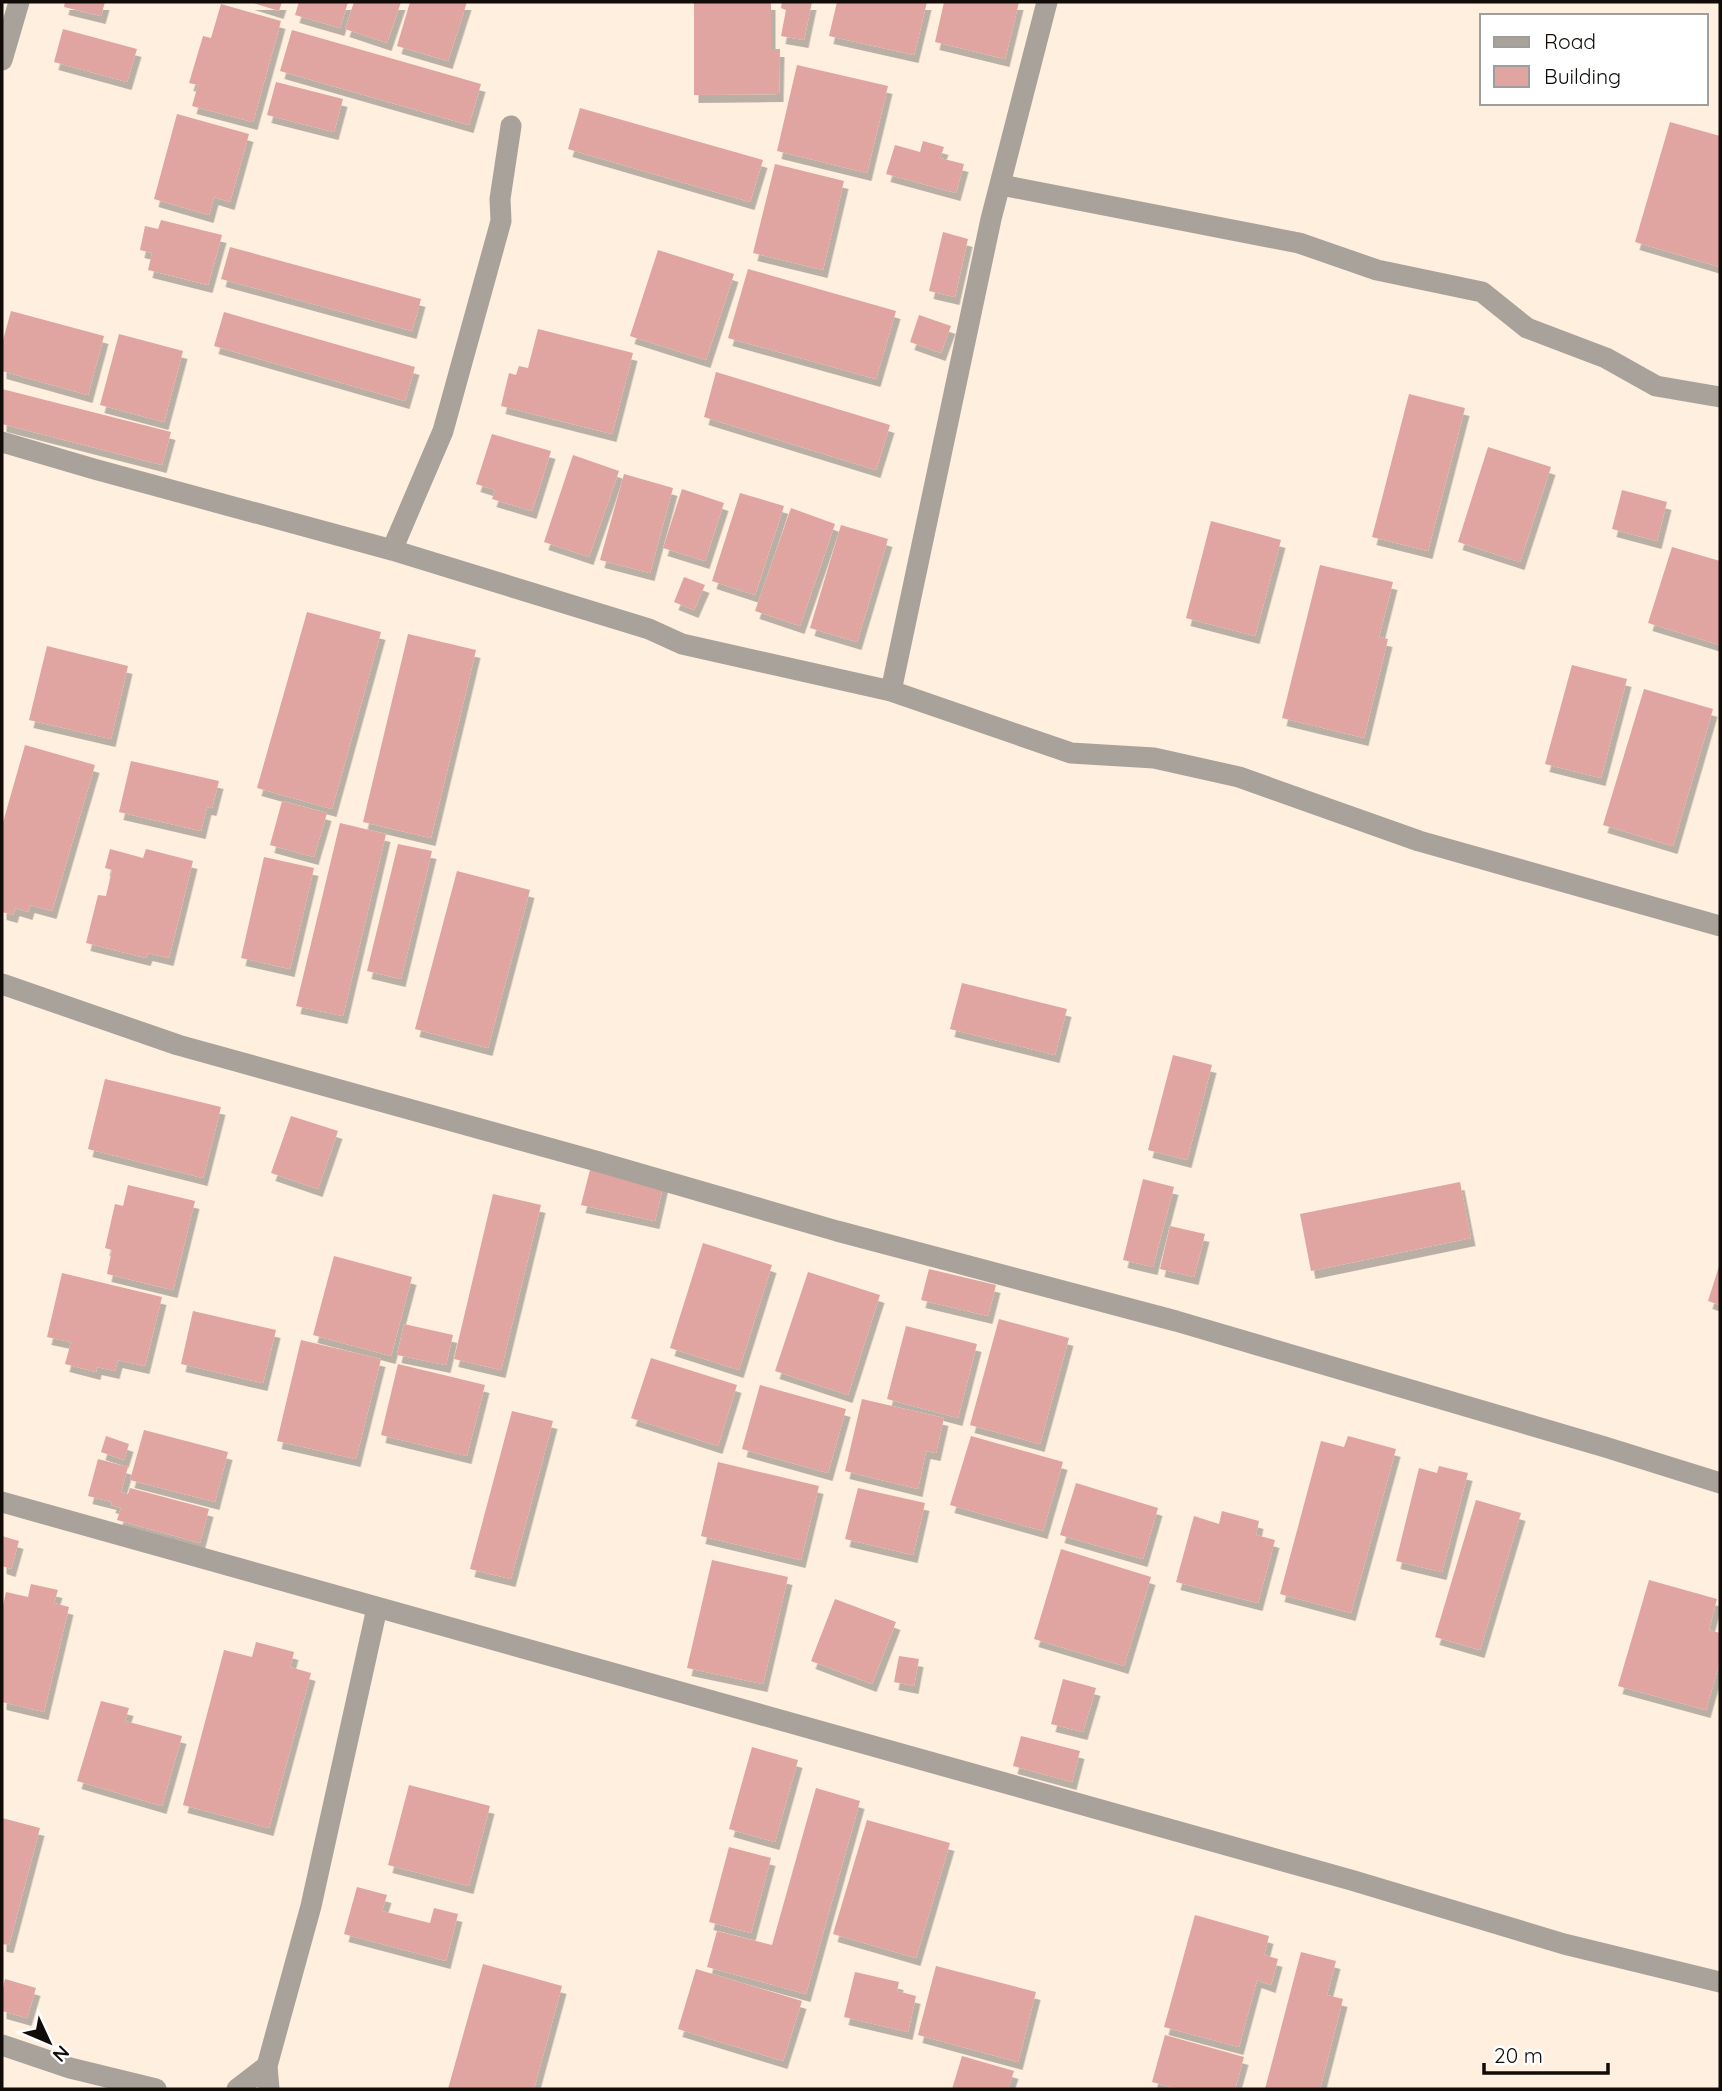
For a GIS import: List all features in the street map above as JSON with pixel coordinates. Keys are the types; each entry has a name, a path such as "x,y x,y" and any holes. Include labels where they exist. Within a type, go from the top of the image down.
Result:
{"street":[{"path":"2,60 19,2"},
{"path":"891,691 1000,185 1047,2"},
{"path":"392,550 443,430 501,221 500,199 511,126"},
{"path":"1000,185 1299,243 1377,270 1482,292 1527,328 1606,358 1656,386 1720,397"},
{"path":"2,442 392,550 649,629 682,643 891,691 1071,752 1154,758 1239,777 1419,841 1720,926"},
{"path":"2,984 178,1045 583,1157 837,1231 1175,1321 1720,1483"},
{"path":"2,1502 1351,1880 1564,1944 1720,1982"},
{"path":"269,2089 267,2066 311,1906 377,1608"},
{"path":"2,2046 70,2068 156,2089"},
{"path":"237,2089 267,2066"}],"building":[{"path":"65,2 105,2 101,16 64,7"},
{"path":"250,2 282,2 279,11"},
{"path":"299,2 348,2 340,28 295,15"},
{"path":"354,2 401,2 387,43 345,29"},
{"path":"410,2 467,2 448,61 397,46"},
{"path":"694,2 771,2 771,49 780,49 779,94 694,95"},
{"path":"782,2 812,2 804,40 781,36 786,10 781,8"},
{"path":"837,2 927,2 914,55 829,36"},
{"path":"944,2 1019,2 1005,59 935,42"},
{"path":"221,4 281,21 253,122 192,106 198,85 189,83 203,36 211,38"},
{"path":"63,29 137,49 127,82 54,62"},
{"path":"292,30 481,84 469,125 280,71"},
{"path":"797,65 888,86 867,173 777,151"},
{"path":"276,82 343,99 334,132 267,115"},
{"path":"580,108 763,160 750,202 568,149"},
{"path":"177,114 249,134 230,202 214,197 209,215 154,199"},
{"path":"1670,122 1720,136 1720,267 1635,242"},
{"path":"923,141 944,147 940,158 964,164 956,193 886,174 895,145 920,152"},
{"path":"775,164 844,181 823,270 753,253"},
{"path":"161,220 222,235 208,285 148,270 152,253 140,250 145,226 158,229"},
{"path":"943,232 968,239 955,297 929,291"},
{"path":"230,247 421,299 412,331 221,279"},
{"path":"658,250 734,274 706,360 630,336"},
{"path":"748,269 896,311 876,379 728,338"},
{"path":"11,311 104,336 88,395 2,371 2,344"},
{"path":"224,312 415,367 405,401 214,346"},
{"path":"919,315 951,326 941,353 910,342"},
{"path":"538,329 633,353 612,434 501,406 509,373 516,375 519,366 528,368"},
{"path":"119,334 183,351 164,422 100,405"},
{"path":"716,372 890,425 876,470 704,417"},
{"path":"2,389 171,432 162,465 2,424"},
{"path":"1409,394 1465,408 1428,551 1372,537"},
{"path":"492,434 551,451 532,511 492,499 495,490 476,484"},
{"path":"1488,447 1551,467 1520,562 1458,542"},
{"path":"573,455 619,471 589,557 544,542"},
{"path":"624,474 673,488 650,573 600,560"},
{"path":"682,489 724,503 705,561 663,548"},
{"path":"1622,490 1667,502 1657,541 1612,529"},
{"path":"740,493 784,506 755,595 712,581"},
{"path":"791,508 835,524 800,626 755,611"},
{"path":"1211,521 1281,540 1255,636 1186,618"},
{"path":"841,525 888,539 857,642 810,628"},
{"path":"1672,547 1720,561 1720,645 1648,623"},
{"path":"1320,565 1393,582 1379,637 1388,639 1364,738 1282,718"},
{"path":"684,577 705,585 694,610 674,602"},
{"path":"307,612 381,632 332,809 257,788"},
{"path":"408,634 476,650 431,838 363,822"},
{"path":"47,646 128,666 111,739 29,720"},
{"path":"1572,665 1627,679 1601,778 1545,764"},
{"path":"1644,689 1713,709 1673,846 1603,825"},
{"path":"25,745 95,765 52,911 30,905 28,912 15,908 13,915 2,912 2,826"},
{"path":"131,761 219,781 212,808 207,807 201,831 119,812"},
{"path":"282,801 327,813 314,857 270,845"},
{"path":"340,823 386,834 343,1016 296,1006"},
{"path":"398,844 432,851 401,979 367,971"},
{"path":"110,849 143,858 146,849 193,861 169,958 148,953 146,958 86,943 98,895 106,896 112,870 105,868"},
{"path":"264,857 314,868 290,969 241,958"},
{"path":"457,871 530,890 488,1048 415,1029"},
{"path":"962,983 1067,1009 1055,1055 950,1029"},
{"path":"1173,1055 1212,1065 1187,1160 1148,1150"},
{"path":"105,1079 221,1107 203,1178 88,1149"},
{"path":"291,1116 338,1131 318,1189 271,1173"},
{"path":"591,1166 664,1182 655,1221 581,1205"},
{"path":"1143,1179 1174,1187 1153,1267 1123,1260"},
{"path":"1460,1182 1471,1238 1311,1271 1300,1214"},
{"path":"128,1185 195,1201 173,1290 107,1274 112,1250 105,1248 115,1204 123,1206"},
{"path":"493,1194 541,1205 501,1370 454,1359"},
{"path":"1170,1226 1205,1234 1194,1277 1160,1269"},
{"path":"703,1243 772,1265 739,1370 670,1348"},
{"path":"334,1256 412,1277 391,1356 313,1335"},
{"path":"1720,1263 1720,1305 1708,1301"},
{"path":"929,1269 996,1285 988,1316 921,1300"},
{"path":"808,1272 880,1295 848,1395 775,1371"},
{"path":"62,1273 162,1297 145,1366 118,1360 115,1371 97,1367 96,1372 65,1364 71,1342 47,1337"},
{"path":"193,1311 276,1330 263,1383 181,1364"},
{"path":"999,1319 1069,1338 1040,1444 970,1425"},
{"path":"404,1324 453,1335 446,1365 397,1355"},
{"path":"906,1326 977,1344 958,1418 887,1399"},
{"path":"301,1340 381,1359 356,1459 277,1441"},
{"path":"651,1358 737,1385 718,1446 631,1418"},
{"path":"398,1364 485,1385 467,1456 381,1435"},
{"path":"760,1385 846,1409 828,1473 742,1449"},
{"path":"862,1399 944,1418 936,1453 926,1451 918,1489 845,1471"},
{"path":"512,1411 553,1421 511,1579 470,1569"},
{"path":"144,1430 228,1452 215,1502 130,1480"},
{"path":"106,1436 129,1444 124,1460 101,1452"},
{"path":"971,1436 1063,1462 1043,1531 950,1505"},
{"path":"1348,1436 1396,1449 1351,1613 1280,1594 1321,1441 1344,1447"},
{"path":"98,1459 128,1467 121,1492 128,1494 130,1488 209,1509 200,1543 117,1520 121,1508 111,1505 112,1502 88,1496"},
{"path":"718,1462 819,1486 801,1560 701,1536"},
{"path":"1439,1466 1468,1473 1442,1572 1396,1561 1419,1468 1437,1473"},
{"path":"1076,1483 1158,1508 1143,1559 1060,1535"},
{"path":"858,1488 925,1503 913,1555 845,1539"},
{"path":"1476,1500 1521,1513 1480,1650 1435,1637"},
{"path":"1222,1511 1259,1521 1256,1535 1275,1540 1258,1603 1176,1582 1194,1516 1219,1524"},
{"path":"2,1536 19,1541 11,1569 2,1566"},
{"path":"1061,1549 1151,1577 1124,1666 1034,1639"},
{"path":"712,1560 788,1577 763,1684 687,1668"},
{"path":"1649,1580 1717,1599 1709,1630 1720,1633 1720,1661 1706,1710 1618,1686"},
{"path":"31,1584 58,1590 54,1603 69,1607 44,1712 2,1702 2,1611 6,1592 28,1597"},
{"path":"835,1599 896,1622 872,1684 811,1661"},
{"path":"256,1642 294,1652 290,1667 311,1673 269,1828 183,1805 224,1650 252,1657"},
{"path":"899,1656 919,1659 914,1686 894,1682"},
{"path":"1063,1679 1096,1688 1083,1732 1051,1724"},
{"path":"101,1701 129,1708 125,1721 182,1736 162,1806 77,1781"},
{"path":"1021,1736 1080,1751 1072,1782 1013,1766"},
{"path":"752,1747 798,1760 775,1842 729,1829"},
{"path":"409,1785 490,1806 469,1886 388,1865"},
{"path":"816,1788 860,1801 806,1994 707,1967 717,1931 772,1945"},
{"path":"2,1818 40,1828 9,1945 2,1944"},
{"path":"867,1820 950,1843 916,1958 833,1934"},
{"path":"729,1847 771,1858 751,1933 709,1922"},
{"path":"357,1887 387,1895 382,1911 430,1923 434,1908 458,1914 446,1961 344,1934"},
{"path":"1195,1915 1269,1936 1264,1955 1278,1959 1271,1985 1257,1980 1239,2047 1164,2027"},
{"path":"1301,1952 1336,1961 1327,1995 1343,1999 1320,2089 1265,2089"},
{"path":"483,1964 562,1986 534,2089 448,2089"},
{"path":"936,1966 1036,1992 1018,2062 918,2035"},
{"path":"696,1969 802,2001 783,2061 678,2029"},
{"path":"855,1972 899,1982 897,1991 916,1996 908,2032 844,2017"},
{"path":"5,1979 36,1988 27,2018 2,2011"},
{"path":"1165,2035 1244,2057 1235,2089 1179,2089 1152,2082"},
{"path":"962,2056 1014,2071 1008,2089 952,2089"}]}
